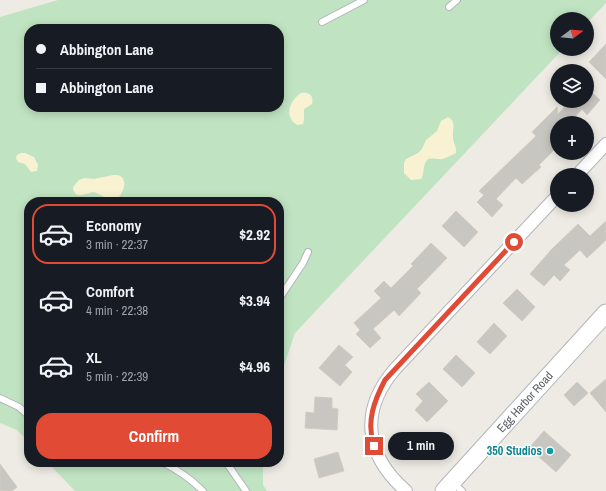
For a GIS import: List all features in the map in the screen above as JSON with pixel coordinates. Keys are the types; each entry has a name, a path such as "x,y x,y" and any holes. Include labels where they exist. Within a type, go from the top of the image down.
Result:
{"main road":[{"name":"Egg Harbor Road","path":"453,488 604,319"}],"street":[{"path":"584,168 606,144"},
{"path":"406,491 392,478 384,467 371,438 370,424 373,409 385,380 550,203"}],"lane":[{"path":"322,22 364,0"},
{"path":"449,7 457,0"},
{"path":"284,292 300,269 308,252"},
{"path":"0,398 19,407 24,412"},
{"path":"171,467 203,491"},
{"path":"229,467 246,491"}],"green space":[{"path":"58,0 606,0 606,3 594,16 594,12 550,12 550,56 556,56 295,333 284,365 284,197 24,197 24,437 17,430 0,423 0,17"},
{"path":"52,467 263,467 263,485 267,491 75,491"}],"sand":[{"path":"301,93 306,93 312,96 312,104 304,109 303,124 297,125 290,118 289,113 293,100"},
{"path":"448,117 451,119 454,126 453,139 456,153 443,159 428,159 421,179 411,180 404,173 404,163 406,159 418,153 422,149 426,140 437,131 441,121"},
{"path":"21,153 34,157 38,165 37,171 31,172 25,164 18,162 16,158 17,155"},
{"path":"113,175 122,177 124,185 120,196 105,197 93,192 83,195 75,194 73,187 79,180 84,178 94,179"}],"building":[{"path":"606,44 606,79 594,67 594,64 589,62"},
{"path":"594,94 600,100 594,107"},
{"path":"556,108 558,114 564,108 593,108 587,115 582,109 576,116 550,116 550,154 539,165 541,167 522,184 516,178 496,199 503,205 492,217 477,202 484,195 479,191 536,136 532,132"},
{"path":"456,211 478,232 464,247 442,226"},
{"path":"606,221 606,240 587,258 580,250 564,265 570,270 560,281 554,275 544,286 530,274 551,250 578,224 590,236"},
{"path":"431,243 447,258 417,289 421,293 399,316 394,310 373,329 381,338 370,348 356,334 360,330 354,323 381,298 374,291 384,281 391,288 413,266 411,264"},
{"path":"517,289 535,307 522,321 503,303"},
{"path":"494,323 507,336 490,354 477,342"},
{"path":"339,345 353,357 345,365 352,372 340,386 319,368"},
{"path":"456,355 475,373 462,387 443,369"},
{"path":"606,379 606,412 590,393"},
{"path":"429,382 448,401 427,422 415,410 423,401 416,394"},
{"path":"577,382 588,393 574,406 564,395"},
{"path":"315,397 332,398 332,408 338,409 337,430 305,428 306,412 314,413"},
{"name":"350 Studios","path":"544,431 571,455 556,472 529,448"},
{"path":"338,452 344,471 319,478 314,459"},
{"path":"0,464 17,487 12,491 0,491"}],"place":[{"name":"350 Studios","path":"550,451"}],"route":[{"path":"374,446 371,438 370,424 378,394 385,380 514,242"}]}
